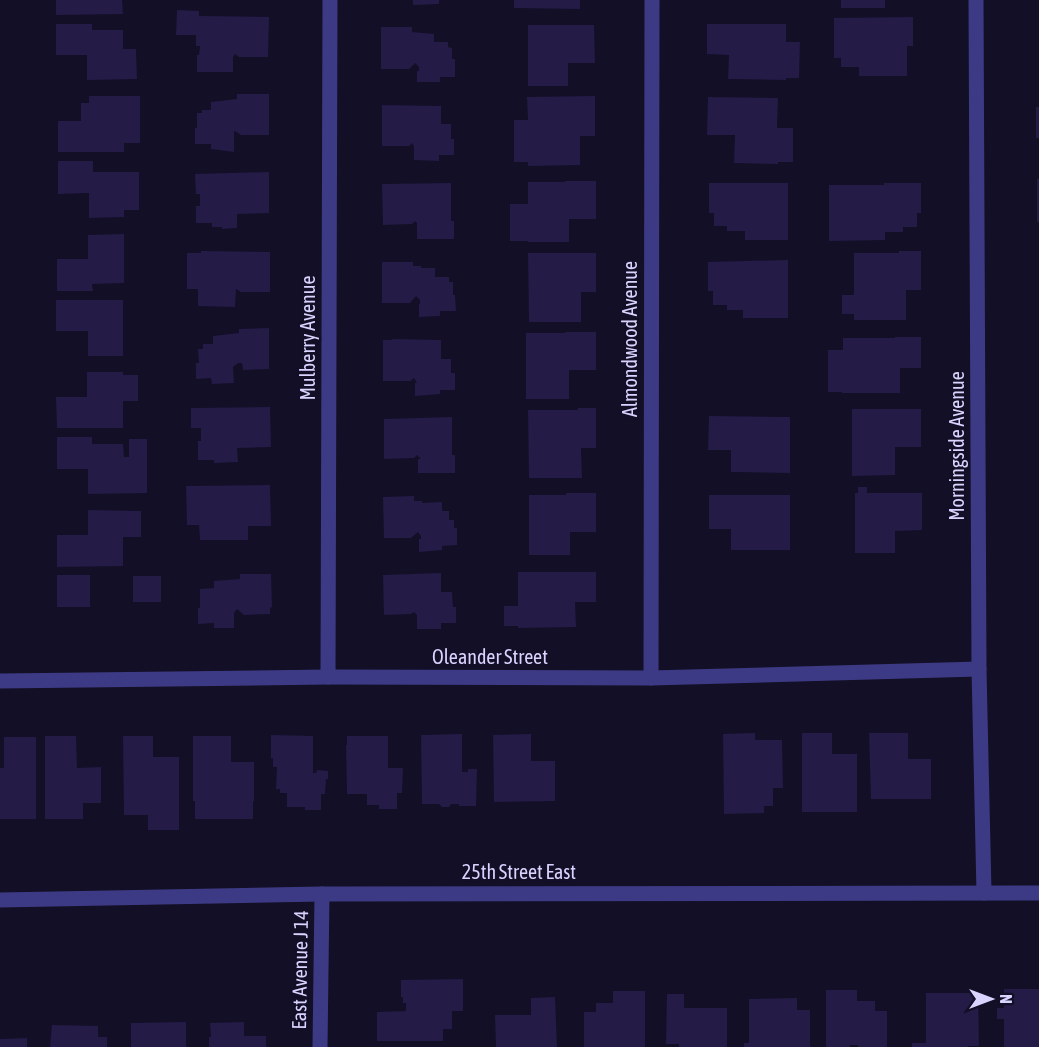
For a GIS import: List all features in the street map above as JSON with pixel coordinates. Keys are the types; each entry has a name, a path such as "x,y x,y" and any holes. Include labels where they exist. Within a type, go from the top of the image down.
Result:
{"street":[{"name":"Mulberry Avenue","path":"328,677 330,0"},
{"name":"Almondwood Avenue","path":"651,678 652,0"},
{"name":"Morningside Avenue","path":"976,0 979,669 984,893"},
{"name":"Oleander Street","path":"0,681 328,677 651,678 979,669"},
{"name":"25th Street East","path":"0,900 322,894 1039,893"},
{"name":"East Avenue J 14","path":"320,1047 322,894"}],"building":[{"path":"56,0 122,0 123,14 56,15"},
{"path":"413,0 439,0 439,4 413,5"},
{"path":"514,0 580,0 580,9 514,8"},
{"path":"841,0 885,0 885,8 841,8"},
{"path":"177,10 199,11 199,16 269,17 268,57 239,57 235,54 233,72 197,72 197,55 199,55 200,46 196,46 196,35 176,35"},
{"path":"913,17 913,46 907,46 907,76 859,76 859,67 841,67 841,58 834,58 834,18"},
{"path":"56,24 92,24 92,30 123,30 123,49 136,49 137,79 87,80 87,55 56,55"},
{"path":"707,24 786,24 786,42 800,42 799,78 786,78 786,80 728,79 729,55 707,54"},
{"path":"528,25 594,25 595,63 568,63 568,86 528,86"},
{"path":"381,27 412,27 412,32 434,34 434,42 448,42 448,47 452,48 452,59 455,59 455,77 440,77 440,82 417,82 419,67 415,63 409,69 381,69"},
{"path":"237,94 269,94 269,135 241,135 235,131 234,152 211,149 211,144 195,144 197,113 202,113 202,110 211,110 211,102 237,99"},
{"path":"89,96 140,96 140,143 124,143 124,152 58,152 58,121 81,121 81,103 89,103"},
{"path":"595,96 595,136 580,136 580,165 528,166 528,162 514,162 514,120 528,120 527,97"},
{"path":"708,97 778,98 777,128 793,128 793,162 734,163 735,135 707,135"},
{"path":"382,105 441,106 441,124 451,124 454,155 439,155 439,161 414,160 412,143 409,146 382,146"},
{"path":"1036,107 1039,107 1039,138 1036,138"},
{"path":"58,161 93,161 93,172 139,172 139,210 124,210 124,217 89,218 89,193 58,194"},
{"path":"269,172 269,213 237,214 237,228 222,229 222,227 212,227 212,223 196,223 196,206 200,206 200,194 196,194 195,174"},
{"path":"1037,179 1039,179 1039,222 1037,222"},
{"path":"596,181 596,219 569,219 569,242 510,241 510,204 528,204 528,182"},
{"path":"451,183 451,221 454,221 454,239 417,239 415,221 412,224 383,225 382,184"},
{"path":"709,183 788,183 788,240 745,240 745,231 727,231 727,226 714,226 714,213 709,213"},
{"path":"884,183 921,183 921,213 917,213 917,227 903,227 903,232 885,232 885,240 829,241 829,185 884,185"},
{"path":"124,234 124,283 92,284 93,291 57,291 57,259 88,259 88,235"},
{"path":"201,251 270,252 270,292 241,292 236,289 235,307 198,306 198,289 187,289 187,253 201,253"},
{"path":"899,251 921,251 921,290 906,290 906,320 854,320 854,314 842,314 842,295 854,295 854,253 899,253"},
{"path":"528,253 596,253 596,292 581,292 581,322 529,322"},
{"path":"788,260 788,318 743,318 743,310 727,310 727,305 713,305 713,291 708,291 708,262"},
{"path":"382,262 413,262 413,266 435,268 435,277 449,277 449,282 453,282 456,311 440,311 440,316 419,317 420,300 416,296 410,303 382,303"},
{"path":"56,300 123,300 123,356 88,356 88,331 56,331"},
{"path":"269,328 269,369 243,370 242,363 238,363 233,367 234,383 212,384 211,378 196,379 196,363 199,363 198,349 203,349 203,344 213,344 213,336 239,333 239,329"},
{"path":"596,332 596,370 569,370 569,399 526,399 526,333"},
{"path":"921,337 921,368 900,368 900,393 828,392 828,350 843,350 843,338"},
{"path":"383,340 441,340 441,359 451,359 451,373 455,373 455,390 440,390 440,394 415,396 415,383 417,383 414,378 410,381 383,381"},
{"path":"87,372 123,372 123,375 138,375 138,401 123,401 123,428 57,428 56,397 87,397"},
{"path":"270,407 271,447 237,448 238,462 214,463 214,460 198,460 201,428 191,428 191,408"},
{"path":"578,408 596,408 596,448 581,448 582,478 529,478 528,410 578,410"},
{"path":"852,409 921,409 921,447 895,447 895,475 852,476"},
{"path":"709,416 790,417 790,473 731,472 731,450 708,450"},
{"path":"452,417 452,455 455,455 455,473 418,473 418,459 421,459 417,455 414,458 384,459 384,419"},
{"path":"57,437 92,437 92,444 123,444 124,457 129,457 129,439 147,439 147,493 88,494 88,469 57,469"},
{"path":"270,485 271,526 248,526 248,540 200,540 199,525 187,525 186,486"},
{"path":"858,487 867,487 867,493 922,493 922,530 895,531 895,553 855,553 855,493 858,493"},
{"path":"566,493 596,493 596,532 570,532 570,555 529,555 529,495 566,495"},
{"path":"709,495 790,495 790,550 731,550 731,529 709,529"},
{"path":"414,496 414,501 422,501 422,503 442,502 442,511 449,511 449,520 454,520 454,528 457,528 457,545 442,546 442,550 419,552 421,536 418,532 411,538 384,538 383,497"},
{"path":"88,510 141,511 141,537 123,537 123,566 57,567 57,535 88,535"},
{"path":"518,572 596,572 596,602 575,602 576,627 518,628 518,626 504,626 504,606 518,606"},
{"path":"441,573 441,592 452,592 453,607 456,607 456,623 441,623 441,629 417,629 417,615 414,612 384,615 383,575"},
{"path":"240,574 271,574 272,607 270,614 244,615 237,609 234,613 234,628 214,628 214,623 198,624 200,589 214,588 214,581 240,579"},
{"path":"57,575 90,575 90,607 57,607"},
{"path":"133,576 161,576 161,602 133,602"},
{"path":"755,733 755,740 782,740 783,788 773,788 773,806 764,806 764,813 724,814 723,734"},
{"path":"802,733 832,733 832,754 857,754 857,812 802,812"},
{"path":"869,733 908,733 908,759 931,759 931,799 871,799"},
{"path":"462,734 462,772 477,769 476,806 451,804 449,807 442,807 439,804 422,804 421,735"},
{"path":"531,734 531,761 555,761 555,801 494,802 493,735"},
{"path":"271,735 313,736 313,773 317,770 328,771 325,794 321,794 321,810 287,807 287,793 280,793 280,789 276,789 277,767 273,767 273,758 271,758"},
{"path":"45,736 76,736 77,768 101,767 101,803 83,803 83,819 45,819"},
{"path":"123,736 153,736 153,757 179,757 179,830 148,830 148,815 124,815"},
{"path":"193,736 231,736 231,762 254,762 253,819 195,819"},
{"path":"347,736 388,736 388,768 403,768 402,793 397,793 397,809 379,809 379,805 367,805 367,794 347,794"},
{"path":"4,737 36,737 36,819 0,819 0,768 4,768"},
{"path":"463,979 463,1011 452,1011 452,1029 443,1029 443,1041 377,1041 377,1012 406,1011 406,1003 403,1003 403,997 401,997 401,980"},
{"path":"1004,989 1039,989 1039,1047 1004,1047 1004,1019 997,1019 997,1008 1004,1008"},
{"path":"826,990 857,990 857,1001 875,1001 875,1011 887,1011 887,1047 850,1045 850,1047 826,1047"},
{"path":"613,991 645,991 645,1047 584,1047 584,1012 596,1012 596,1003 613,1003"},
{"path":"926,993 978,993 979,1046 912,1047 912,1043 926,1043"},
{"path":"667,994 684,994 684,1008 727,1008 727,1047 679,1047 679,1044 666,1044"},
{"path":"555,997 557,1047 496,1047 495,1015 531,1015 531,998"},
{"path":"797,998 797,1010 810,1010 810,1047 744,1047 744,1043 749,1043 749,999"},
{"path":"186,1022 186,1047 131,1047 131,1023"},
{"path":"244,1022 244,1036 266,1036 266,1047 209,1047 210,1023"},
{"path":"52,1025 98,1026 98,1037 107,1037 107,1047 50,1047"},
{"path":"27,1038 27,1047 0,1047 0,1039"}]}
